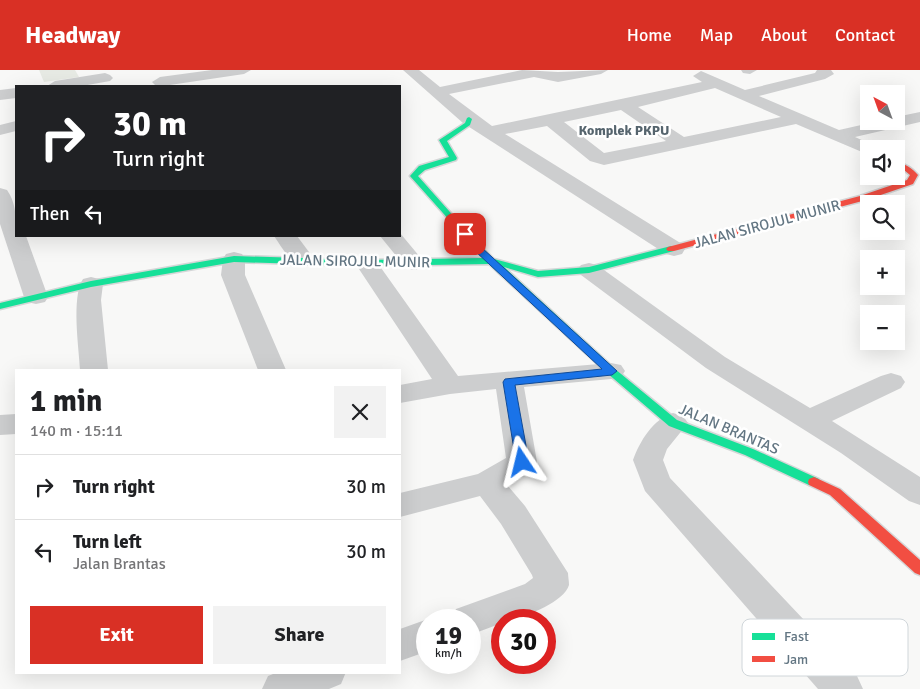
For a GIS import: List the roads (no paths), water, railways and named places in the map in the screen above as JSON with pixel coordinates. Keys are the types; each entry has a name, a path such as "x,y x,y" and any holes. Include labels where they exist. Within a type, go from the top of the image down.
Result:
{"street":[{"path":"160,82 217,81 244,70"},
{"path":"410,70 469,119 674,249"},
{"path":"438,92 534,72 558,77 601,70"},
{"path":"690,70 717,84 860,146"},
{"path":"744,95 820,76 826,74 824,70"},
{"path":"537,89 563,82 558,77"},
{"path":"61,85 106,78"},
{"path":"490,132 717,84"},
{"path":"624,105 684,144"},
{"path":"838,136 920,117"},
{"name":"JALAN BRANTAS","path":"469,119 468,124 443,140 454,158 422,168 414,176 491,261 672,423 749,452 835,492 920,569"},
{"path":"549,119 597,158 604,160 797,119"},
{"path":"0,130 15,126"},
{"name":"JALAN SIROJUL MUNIR","path":"0,306 91,284 234,259 366,263 491,261 538,274 590,270 915,184 914,175 905,167"},
{"path":"0,194 15,237"},
{"path":"15,237 36,297"},
{"path":"286,237 304,260"},
{"path":"392,237 414,263"},
{"path":"234,259 233,275 272,369"},
{"path":"366,263 450,385"},
{"path":"590,270 680,338 734,374 811,419 883,465 920,493"},
{"path":"91,284 90,300 94,369"},
{"path":"401,394 450,385 509,382 612,371"},
{"path":"401,504 488,483 508,473 522,462 509,382"},
{"path":"811,419 890,382"},
{"path":"672,423 653,446 648,460 656,483 779,619"},
{"path":"0,425 15,424"},
{"path":"481,615 538,594 551,584 550,573 513,515 488,483"},
{"path":"401,645 416,639"},
{"path":"282,689 321,674"},
{"path":"830,676 842,689"}],"district":[{"name":"Komplek PKPU","path":"624,130"}]}
